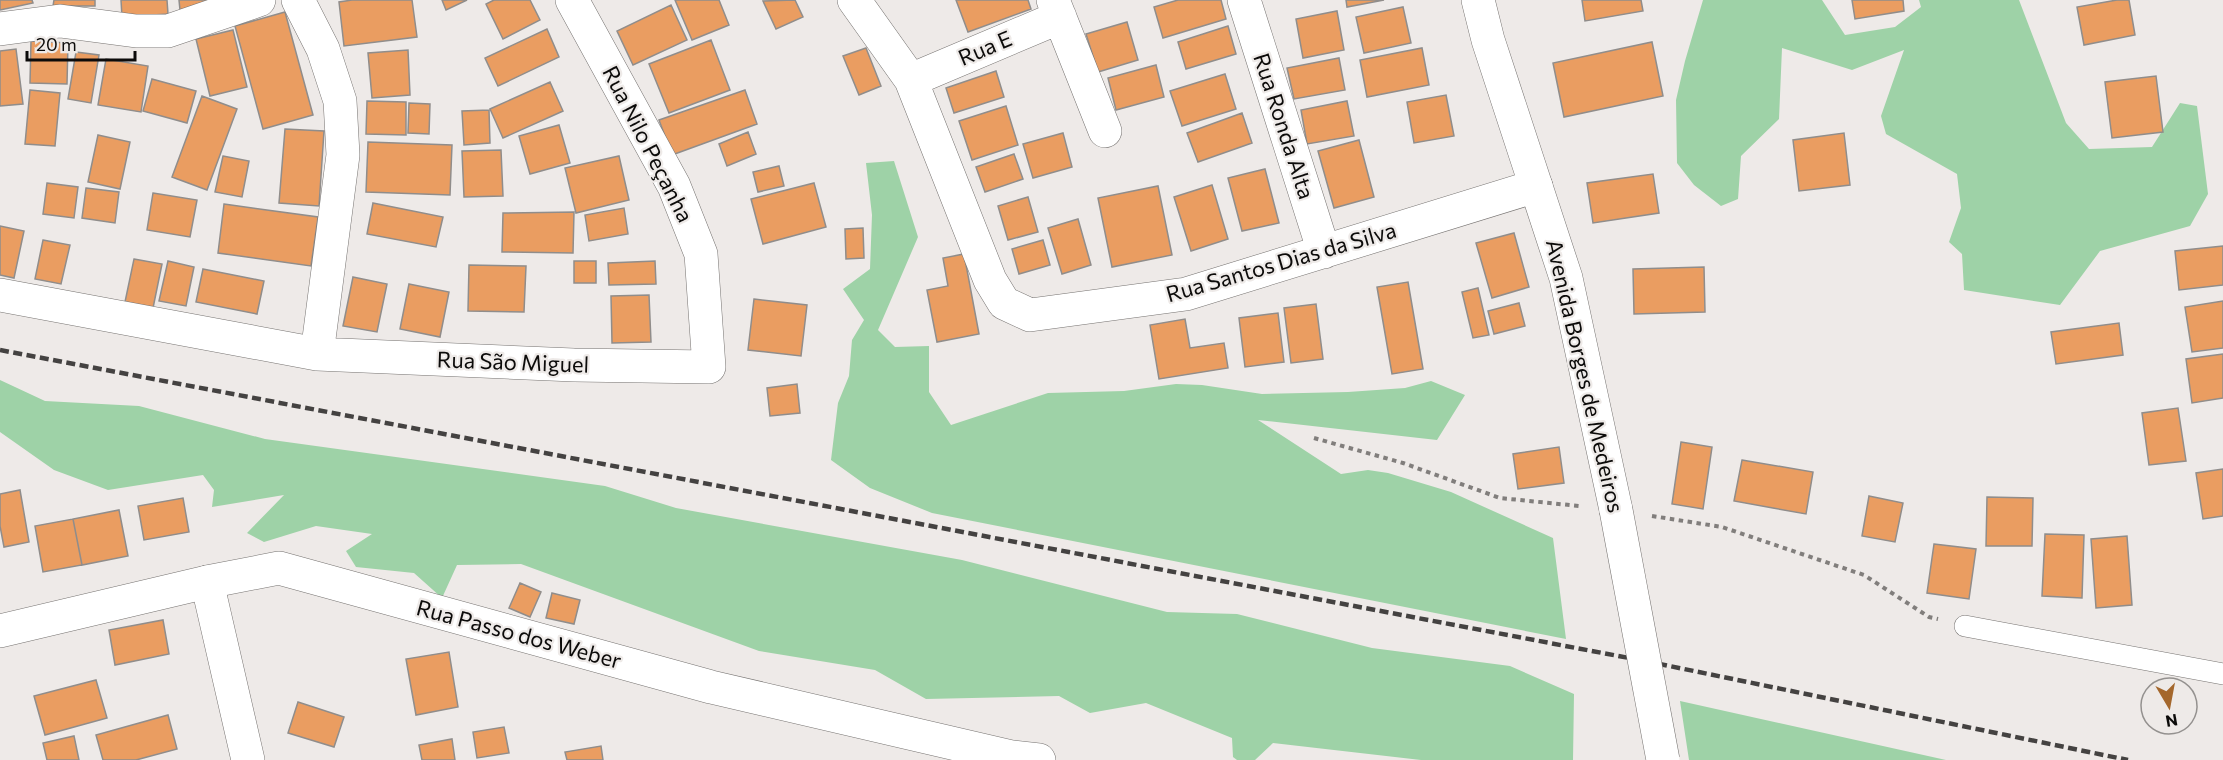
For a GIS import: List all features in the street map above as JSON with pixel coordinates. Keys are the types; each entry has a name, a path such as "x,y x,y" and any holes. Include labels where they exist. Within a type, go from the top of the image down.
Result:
{"street":[{"path":"0,30 60,21 136,31 168,31 259,0"},
{"path":"298,0 323,49 340,101 343,155 317,354"},
{"name":"Rua Nilo Peçanha","path":"572,0 674,186 701,254 709,367"},
{"name":"Rua Santos Dias da Silva","path":"854,0 911,80 990,280 1004,303 1030,315 1186,294 1536,186"},
{"name":"Rua Ronda Alta","path":"1244,0 1324,252"},
{"name":"Avenida Borges de Medeiros","path":"1478,0 1488,40 1566,278 1616,510 1663,760"},
{"path":"1057,8 1105,131"},
{"name":"Rua E","path":"911,80 1057,8"},
{"name":"Rua São Miguel","path":"0,295 317,354 574,365 709,367"},
{"name":"Rua Passo dos Weber","path":"0,631 207,582 279,568 711,687 1012,757 1039,760"},
{"path":"207,582 248,760"}],"lane":[{"path":"1965,626 2223,674"}],"green space":[{"path":"1703,0 1822,0 1845,35 1895,27 1921,7 1919,0 2019,0 2066,123 2089,149 2152,147 2180,103 2197,106 2208,194 2190,226 2100,251 2060,305 1964,290 1962,254 1949,242 1961,208 1957,174 1886,134 1881,116 1904,50 1852,70 1782,48 1779,119 1741,156 1738,199 1721,206 1694,185 1677,163 1676,100"},
{"path":"894,161 918,237 878,330 895,347 929,346 929,392 951,425 1048,393 1124,391 1176,384 1202,385 1262,394 1348,392 1405,388 1431,381 1465,395 1437,440 1258,420 1341,474 1368,470 1388,473 1451,492 1553,538 1566,639 932,513 870,488 831,460 838,403 849,376 852,340 864,320 843,289 870,269 872,215 866,163"},
{"path":"0,380 45,401 139,406 265,439 605,486 676,508 962,560 1167,612 1237,614 1372,648 1510,666 1574,694 1573,760 1421,760 1273,743 1255,760 1237,760 1233,757 1232,738 1146,703 1090,713 1059,696 926,699 875,670 759,651 521,564 457,565 442,598 414,573 356,567 346,551 372,534 316,526 264,542 247,533 284,495 212,507 214,490 203,475 108,490 54,470 0,432"},
{"path":"1680,701 1946,760 1689,760"}],"building":[{"path":"0,0 32,0 33,3 0,10"},
{"path":"54,0 95,0 95,6 53,6"},
{"path":"121,0 167,0 168,14 122,17"},
{"path":"179,0 230,0 180,10"},
{"path":"412,0 417,37 344,46 339,2"},
{"path":"442,0 467,0 446,10"},
{"path":"494,0 530,0 540,20 503,39 486,4"},
{"path":"675,0 719,0 729,25 692,40"},
{"path":"795,0 803,17 776,29 763,1"},
{"path":"956,0 1028,0 1031,9 968,32"},
{"path":"1178,0 1221,0 1226,19 1163,38 1154,7"},
{"path":"1346,0 1384,0 1347,7"},
{"path":"1582,0 1641,0 1643,11 1585,21"},
{"path":"1852,0 1903,0 1904,11 1855,19"},
{"path":"2129,0 2135,35 2084,45 2077,7"},
{"path":"671,5 687,40 633,65 617,31"},
{"path":"1403,7 1411,43 1364,53 1356,17"},
{"path":"1337,11 1344,50 1303,58 1296,19"},
{"path":"285,12 313,115 263,129 235,26"},
{"path":"1127,22 1138,60 1098,72 1086,34"},
{"path":"1228,26 1236,54 1186,69 1178,42"},
{"path":"547,29 559,57 498,86 485,58"},
{"path":"233,30 247,87 210,96 196,39"},
{"path":"711,40 730,90 669,113 649,64"},
{"path":"31,41 68,43 67,84 30,83"},
{"path":"1652,42 1663,96 1564,117 1553,63"},
{"path":"866,48 881,86 859,95 843,56"},
{"path":"1422,48 1429,85 1367,97 1360,60"},
{"path":"16,49 23,104 0,106 0,51"},
{"path":"408,50 410,95 372,98 368,53"},
{"path":"76,52 99,55 91,103 68,99"},
{"path":"1339,58 1345,90 1294,99 1287,68"},
{"path":"106,59 148,66 141,112 98,105"},
{"path":"1156,65 1164,97 1116,110 1108,78"},
{"path":"996,71 1004,97 954,113 946,88"},
{"path":"1225,74 1236,109 1182,126 1170,91"},
{"path":"2156,76 2163,132 2112,138 2105,82"},
{"path":"152,79 196,91 187,123 143,111"},
{"path":"550,82 563,111 503,138 490,109"},
{"path":"30,90 60,93 55,146 25,144"},
{"path":"745,90 757,124 672,155 659,120"},
{"path":"1446,95 1454,136 1414,143 1407,102"},
{"path":"202,96 237,109 207,190 172,177"},
{"path":"367,101 406,102 406,135 366,134"},
{"path":"1347,101 1354,136 1307,144 1301,110"},
{"path":"409,103 430,104 429,134 408,133"},
{"path":"1006,106 1018,145 972,160 959,121"},
{"path":"489,110 490,143 464,145 462,111"},
{"path":"1242,113 1252,143 1198,162 1187,133"},
{"path":"559,125 570,163 530,174 519,136"},
{"path":"285,129 324,131 319,206 279,203"},
{"path":"748,132 756,154 727,166 719,144"},
{"path":"1063,133 1072,167 1033,178 1023,144"},
{"path":"1844,133 1850,185 1799,191 1793,140"},
{"path":"98,135 130,142 120,189 88,182"},
{"path":"1359,140 1374,197 1334,208 1318,151"},
{"path":"368,142 452,145 450,195 366,192"},
{"path":"501,150 503,196 464,197 462,151"},
{"path":"1014,154 1023,179 985,192 976,167"},
{"path":"223,156 249,161 242,197 215,192"},
{"path":"619,156 629,200 576,213 565,168"},
{"path":"779,166 784,186 758,192 753,172"},
{"path":"1265,169 1279,223 1242,231 1228,178"},
{"path":"1653,174 1659,213 1593,223 1587,183"},
{"path":"47,183 78,187 74,218 43,214"},
{"path":"814,183 826,227 763,244 751,199"},
{"path":"1212,185 1228,239 1191,251 1174,197"},
{"path":"1158,186 1172,255 1112,267 1098,198"},
{"path":"86,188 119,192 115,223 82,218"},
{"path":"153,193 197,200 190,237 147,230"},
{"path":"1028,197 1038,232 1008,240 998,206"},
{"path":"373,203 443,217 436,247 367,234"},
{"path":"224,204 318,217 311,266 218,253"},
{"path":"624,208 628,234 589,241 585,215"},
{"path":"574,212 573,253 502,252 503,213"},
{"path":"1078,219 1091,265 1062,274 1048,228"},
{"path":"0,226 24,231 14,278 0,275"},
{"path":"863,228 864,258 846,259 845,229"},
{"path":"1514,233 1529,287 1492,298 1476,243"},
{"path":"43,240 70,245 61,284 35,279"},
{"path":"1043,240 1050,265 1019,274 1012,249"},
{"path":"2223,246 2223,285 2179,290 2175,251"},
{"path":"964,254 979,334 937,342 927,290 948,286 943,258"},
{"path":"134,259 162,264 153,308 125,302"},
{"path":"168,261 194,267 186,306 159,301"},
{"path":"574,261 596,261 596,283 574,283"},
{"path":"655,261 656,284 609,285 608,263"},
{"path":"469,265 526,266 524,312 468,311"},
{"path":"1704,267 1705,312 1634,314 1633,269"},
{"path":"203,269 264,281 257,314 196,302"},
{"path":"353,277 387,284 377,332 343,326"},
{"path":"1408,282 1423,369 1392,374 1377,287"},
{"path":"409,284 449,292 440,337 400,329"},
{"path":"1478,288 1489,335 1473,338 1462,292"},
{"path":"649,295 651,342 612,343 611,296"},
{"path":"754,299 807,305 801,356 748,350"},
{"path":"2223,301 2223,348 2192,352 2185,307"},
{"path":"1519,303 1525,326 1494,334 1488,311"},
{"path":"1316,304 1323,359 1291,363 1284,308"},
{"path":"1278,313 1284,362 1245,367 1239,318"},
{"path":"1185,319 1190,348 1224,343 1228,368 1159,379 1150,325"},
{"path":"2119,323 2123,355 2056,364 2051,332"},
{"path":"2223,354 2223,398 2192,403 2186,359"},
{"path":"797,384 800,413 770,416 767,388"},
{"path":"2178,408 2186,461 2149,465 2142,413"},
{"path":"1681,442 1712,447 1703,509 1672,504"},
{"path":"1559,447 1564,483 1518,489 1513,454"},
{"path":"1742,460 1813,472 1806,514 1734,501"},
{"path":"2223,469 2223,516 2203,519 2196,473"},
{"path":"20,490 29,542 4,547 0,526 0,494"},
{"path":"1869,496 1903,503 1895,542 1862,536"},
{"path":"1987,497 2033,498 2032,546 1986,546"},
{"path":"183,498 189,532 144,540 138,506"},
{"path":"119,510 128,556 82,565 73,519"},
{"path":"73,519 82,565 43,572 35,526"},
{"path":"2045,534 2084,535 2082,598 2042,596"},
{"path":"2127,536 2132,605 2096,608 2091,539"},
{"path":"1934,544 1976,549 1969,599 1927,593"},
{"path":"520,583 541,592 530,617 509,608"},
{"path":"552,593 580,600 574,624 546,618"},
{"path":"163,620 169,654 115,665 109,630"},
{"path":"449,652 458,707 416,715 406,659"},
{"path":"96,680 107,718 45,735 34,696"},
{"path":"298,702 344,717 334,747 288,733"},
{"path":"168,715 177,749 136,760 103,760 96,735"},
{"path":"504,727 509,753 477,758 473,732"},
{"path":"74,736 79,760 47,760 43,743"},
{"path":"452,739 455,760 422,760 419,745"},
{"path":"601,746 603,760 567,760 565,752"}],"railway":[{"path":"0,350 1645,661 2128,760"}]}
